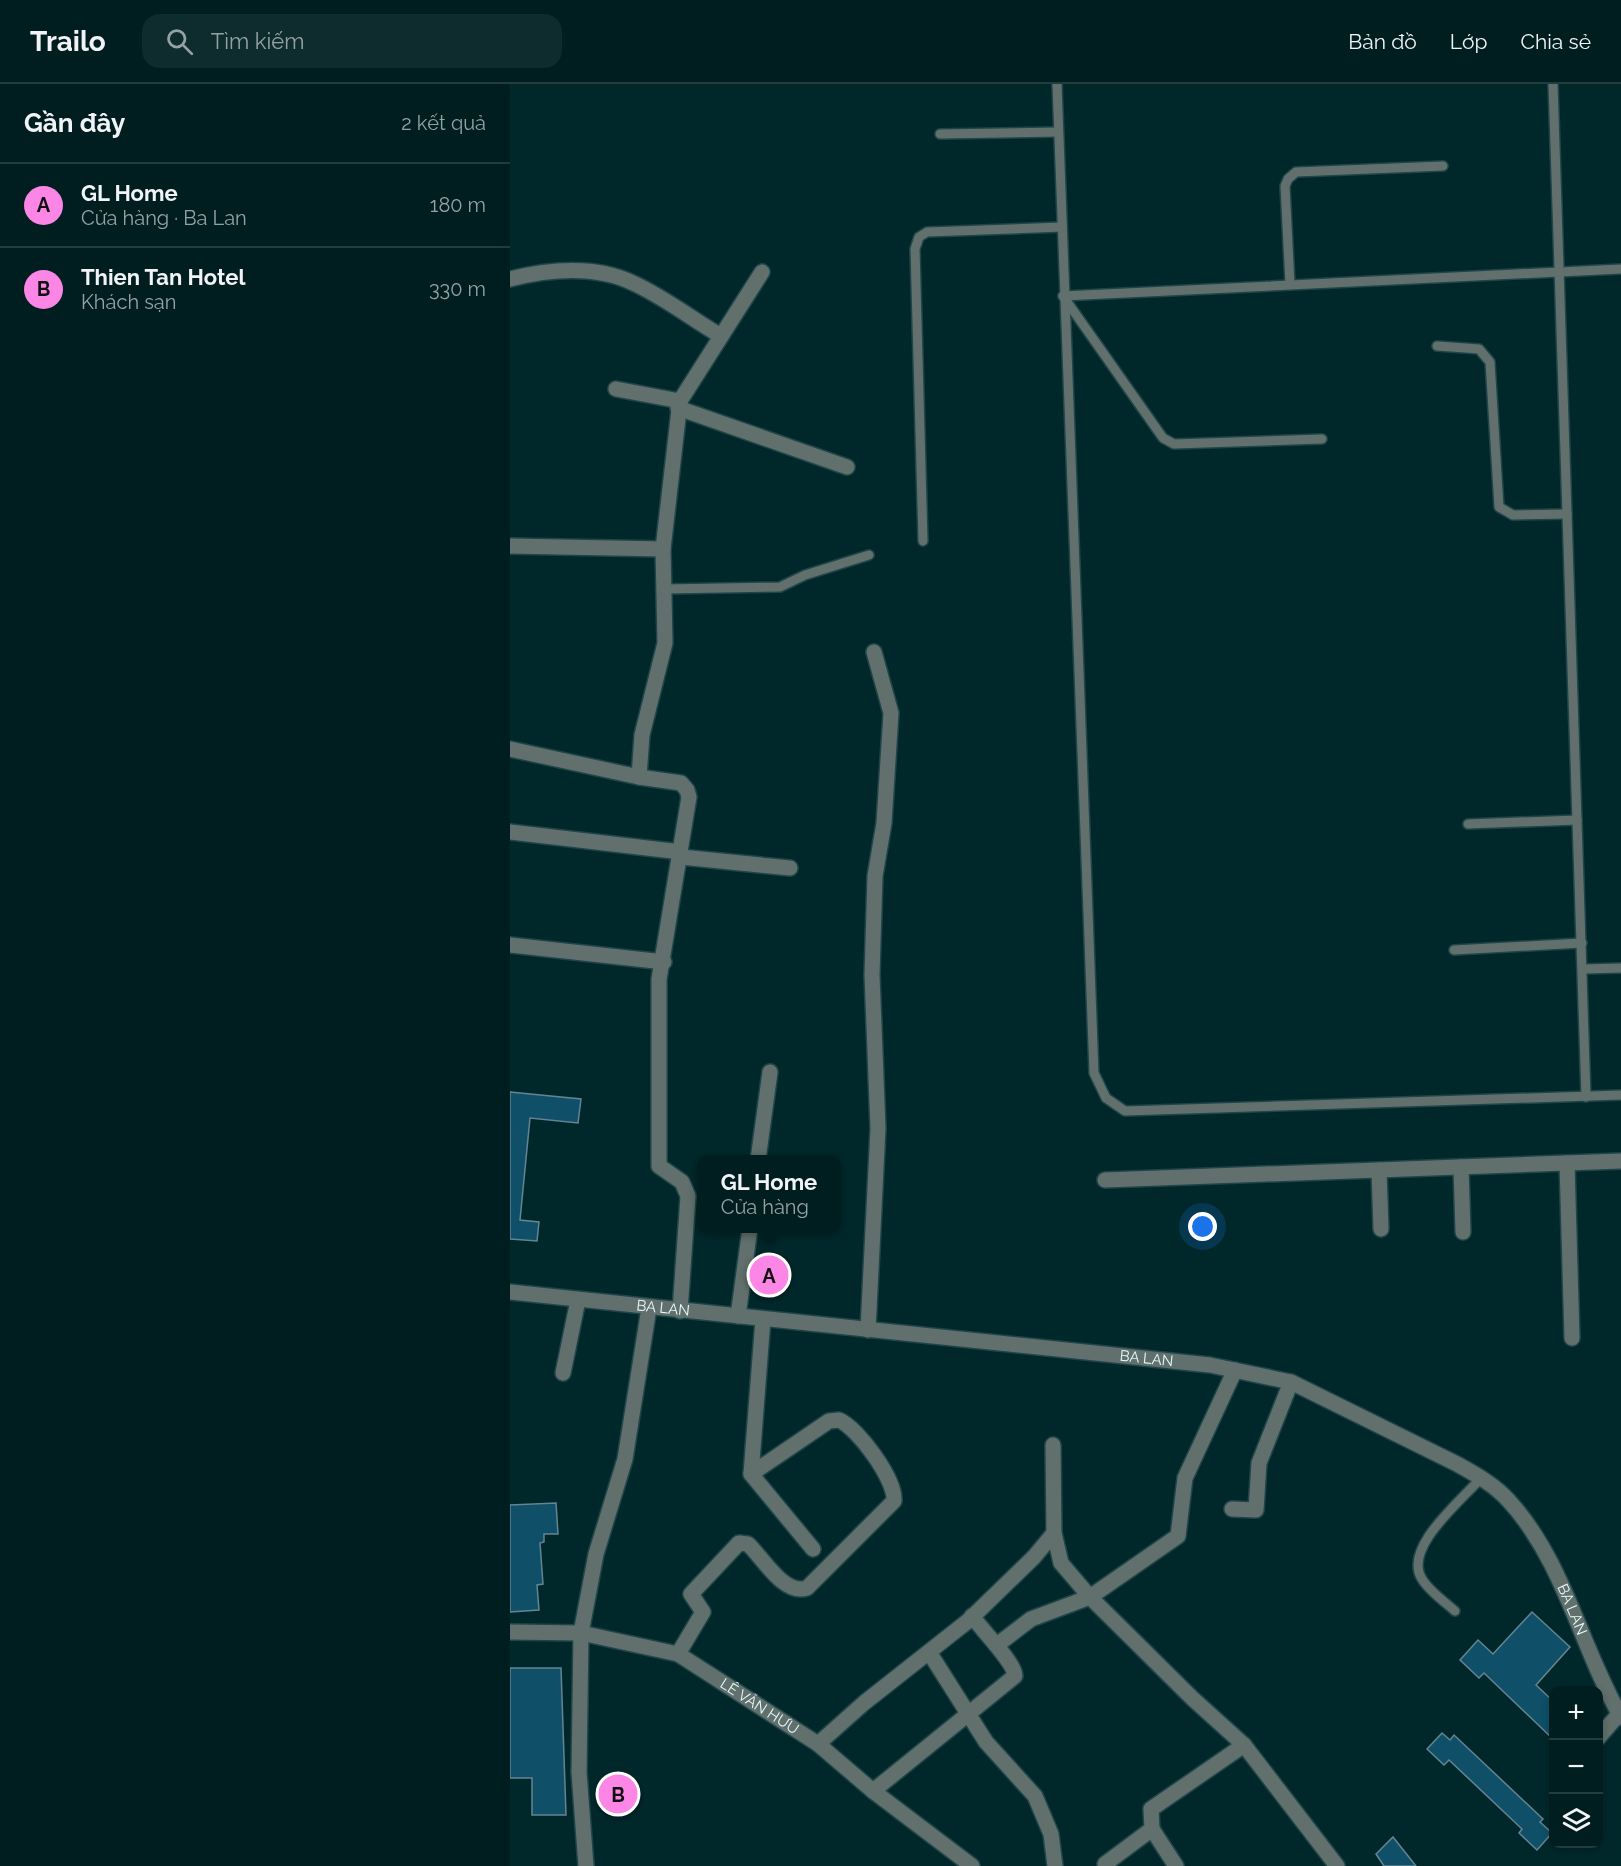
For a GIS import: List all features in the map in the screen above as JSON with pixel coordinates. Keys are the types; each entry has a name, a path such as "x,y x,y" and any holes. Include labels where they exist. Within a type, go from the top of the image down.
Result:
{"street":[{"path":"510,279 539,271 585,271 632,282 721,336"},
{"path":"639,777 642,735 665,643 663,549 679,405 762,272"},
{"path":"616,389 679,405 847,467"},
{"path":"510,546 663,549"},
{"path":"868,1330 878,1128 872,975 874,887 884,824 891,713 874,652"},
{"path":"510,750 639,777 681,783 687,790 689,797 681,854 664,962 659,980 659,1166 682,1182 688,1192 680,1311"},
{"path":"510,832 790,868"},
{"path":"510,945 664,962"},
{"path":"759,1155 770,1072"},
{"path":"1105,1180 1621,1161"},
{"path":"1567,1163 1572,1338"},
{"path":"1461,1167 1463,1232"},
{"path":"1379,1170 1381,1229"},
{"path":"738,1316 749,1233"},
{"name":"BA LAN","path":"510,1292 1210,1365 1292,1382 1482,1478 1508,1499 1542,1548 1620,1715"},
{"path":"563,1373 578,1300"},
{"path":"586,1866 579,1772 581,1633 596,1554 625,1459 649,1308"},
{"path":"763,1319 751,1474 813,1549"},
{"path":"997,1645 1031,1619 1090,1597 1178,1536 1185,1478 1235,1370"},
{"path":"1232,1509 1256,1510 1259,1463 1292,1382"},
{"path":"678,1654 703,1612 691,1594 739,1543 748,1544 788,1586 802,1590 807,1588 894,1501 894,1491 869,1447 849,1426 839,1420 829,1421 751,1474"},
{"path":"1053,1445 1054,1533 1061,1563 1090,1597 1192,1698 1244,1745 1338,1866"},
{"path":"818,1744 850,1714 972,1617 1034,1557 1054,1533"},
{"path":"873,1791 1015,1676 1015,1671 997,1645 990,1641 972,1617"},
{"name":"LÊ VĂN HƯU","path":"510,1632 581,1633 678,1654 818,1744 873,1791 972,1866"},
{"path":"929,1652 986,1742 1035,1796 1051,1834 1055,1866"},
{"path":"1603,1734 1620,1715"},
{"path":"1176,1866 1152,1829 1151,1809 1244,1745"},
{"path":"1105,1864 1152,1829"}],"lane":[{"path":"1057,84 1063,296 1094,1073 1106,1098 1125,1111 1621,1095"},
{"path":"1552,84 1586,1097"},
{"path":"940,134 1058,132"},
{"path":"1290,284 1285,186 1288,179 1296,172 1443,166"},
{"path":"923,541 915,249 919,237 927,232 1062,227"},
{"path":"1063,296 1621,269"},
{"path":"1063,296 1163,438 1174,444 1322,439"},
{"path":"1437,346 1479,349 1490,362 1498,507 1513,515 1567,513"},
{"path":"665,589 780,587 805,575 869,555"},
{"path":"1468,824 1577,820"},
{"path":"1454,950 1582,944"},
{"path":"1582,969 1621,968"},
{"path":"1455,1611 1422,1580 1417,1556 1429,1535 1482,1478"}],"building":[{"path":"510,1092 581,1099 578,1123 530,1118 520,1220 539,1222 537,1241 510,1239"},
{"path":"556,1503 558,1534 544,1534 544,1542 540,1543 543,1584 537,1585 539,1610 510,1612 510,1505"},
{"path":"1532,1612 1570,1647 1536,1685 1549,1697 1549,1735 1484,1673 1479,1678 1460,1660 1478,1640 1493,1654"},
{"path":"510,1668 561,1668 566,1815 532,1815 532,1778 510,1778"},
{"path":"1442,1733 1450,1740 1454,1735 1543,1819 1540,1822 1549,1830 1549,1836 1537,1850 1519,1833 1522,1829 1449,1760 1444,1765 1427,1749"},
{"path":"1393,1837 1416,1866 1384,1866 1376,1854"}],"place":[{"name":"GL Home","path":"769,1275"},
{"name":"Thien Tan Hotel","path":"618,1794"}]}
